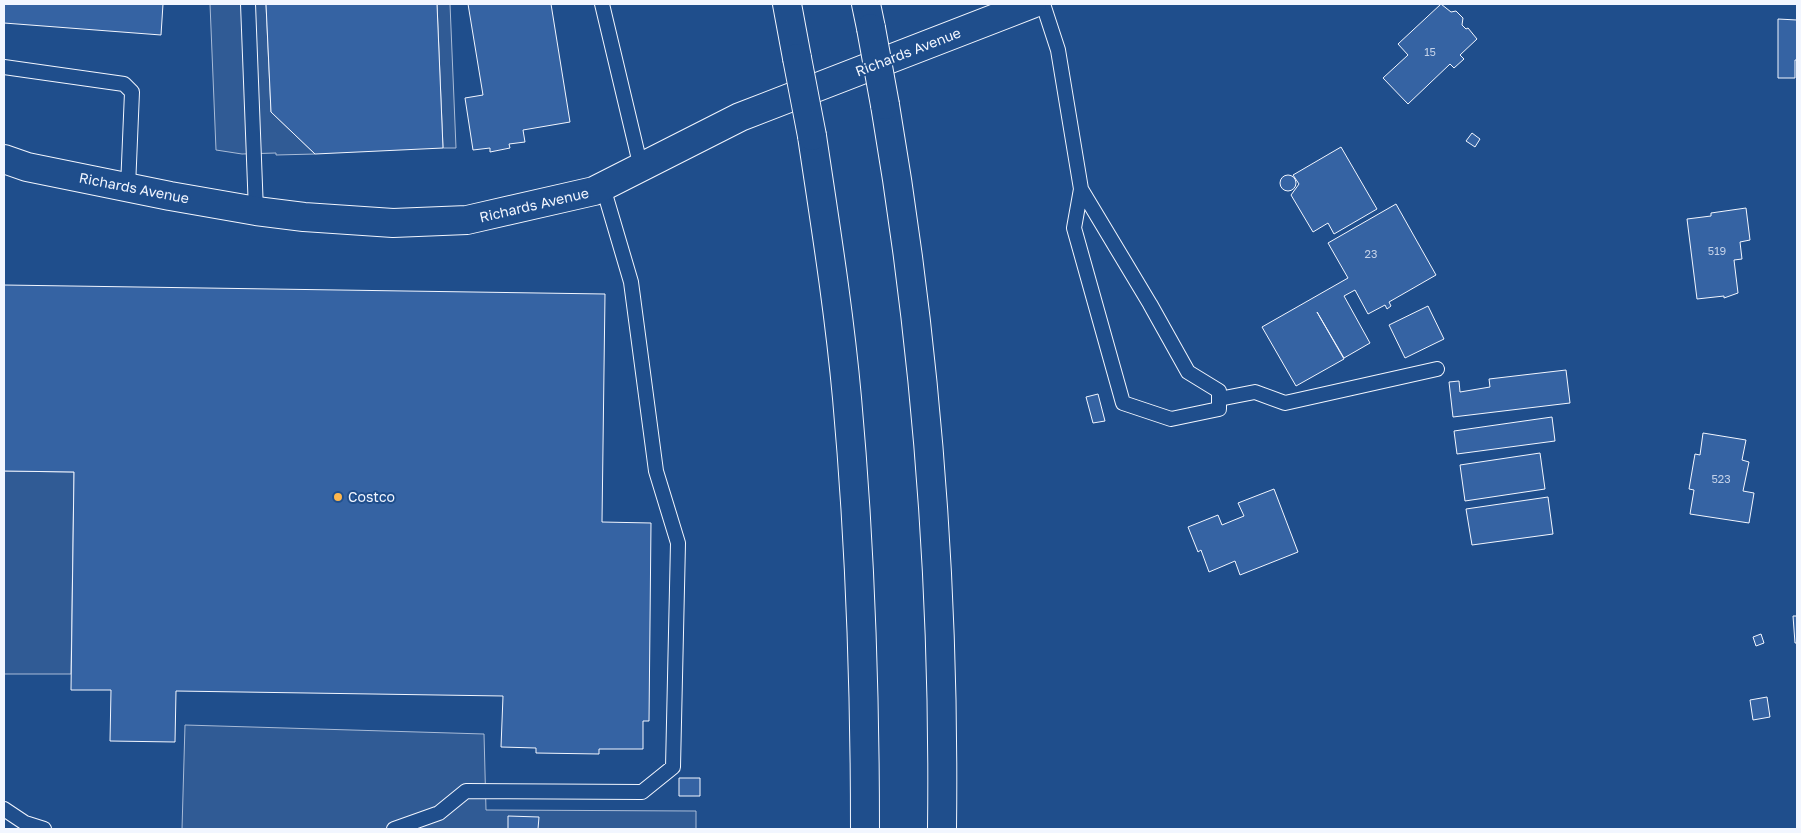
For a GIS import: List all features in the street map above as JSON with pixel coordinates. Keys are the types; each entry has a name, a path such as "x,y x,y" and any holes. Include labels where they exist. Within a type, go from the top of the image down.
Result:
{"main road":[{"path":"787,4 812,136 835,291 847,398 862,623 865,720 865,829"},
{"name":"Richards Avenue","path":"4,158 28,167 170,196 256,211 393,223 467,220 594,191 740,117 1032,4"},
{"path":"868,16 897,176 922,373 932,480 941,673 942,829"}],"lane":[{"path":"248,4 256,211"},
{"path":"602,4 641,168"},
{"path":"1043,4 1058,50 1081,189 1074,228 1123,403 1171,418 1219,409 1220,391 1188,372 1150,304 1081,189"},
{"path":"4,67 124,84 132,92 128,187"},
{"path":"394,829 439,813 466,791 642,792 674,767 678,544 656,471 630,282 603,187"},
{"path":"1219,399 1255,392 1285,403 1437,369"},
{"path":"4,809 25,823 44,829"}],"shaded area":[{"path":"210,4 266,4 271,112 315,154 242,154 216,150"},
{"path":"437,4 450,4 456,148 443,148"},
{"path":"4,471 74,472 71,674 4,674"},
{"path":"185,725 484,734 486,810 696,811 696,829 182,829"}],"building":[{"path":"4,4 163,4 161,35 4,23"},
{"path":"266,4 437,4 443,148 315,154 271,112"},
{"path":"468,4 551,4 570,122 523,130 525,142 509,144 510,148 490,152 490,148 473,150 465,98 483,95"},
{"path":"1441,4 1451,12 1456,11 1463,18 1462,25 1466,29 1468,28 1477,39 1460,55 1464,59 1454,68 1450,64 1408,104 1383,78 1408,55 1398,44"},
{"path":"1778,19 1797,20 1795,78 1778,78"},
{"path":"1472,133 1480,139 1475,147 1466,141"},
{"path":"1341,147 1377,209 1334,234 1328,223 1313,232 1291,195 1299,184 1293,175"},
{"path":"1288,175 1294,177 1296,183 1294,189 1288,191 1282,189 1280,183 1282,177"},
{"path":"1396,204 1436,275 1389,302 1391,306 1387,309 1385,305 1368,314 1355,290 1344,296 1370,343 1344,358 1317,312 1344,359 1296,386 1262,327 1348,278 1328,243"},
{"path":"1746,208 1750,240 1740,242 1742,259 1734,260 1738,293 1724,298 1724,296 1697,299 1687,219"},
{"name":"Costco","path":"4,285 605,294 602,522 651,523 649,721 643,721 643,749 599,749 599,754 536,753 536,748 501,747 503,696 176,691 175,742 110,741 111,690 71,690 74,472 4,471"},
{"path":"1428,306 1444,339 1405,358 1389,325"},
{"path":"1566,370 1570,403 1453,417 1449,382 1459,381 1460,392 1490,387 1489,379"},
{"path":"1098,394 1105,421 1093,423 1086,397"},
{"path":"1552,417 1555,441 1457,454 1454,431"},
{"path":"1703,433 1746,440 1742,460 1749,462 1743,491 1754,493 1749,523 1690,514 1694,490 1689,489 1695,454 1700,455"},
{"path":"1540,453 1545,489 1465,501 1460,465"},
{"path":"1274,489 1298,552 1240,575 1235,561 1209,572 1201,550 1198,552 1188,527 1218,515 1222,525 1244,516 1238,503"},
{"path":"1548,497 1553,534 1472,545 1466,509"},
{"path":"1793,616 1797,616 1797,643 1795,643"},
{"path":"1761,634 1764,643 1756,646 1753,637"},
{"path":"1767,697 1770,717 1753,720 1750,700"},
{"path":"679,778 700,778 700,796 679,796"},
{"path":"508,816 539,817 538,829 508,829"}],"place":[{"name":"Costco","path":"338,497"}]}
